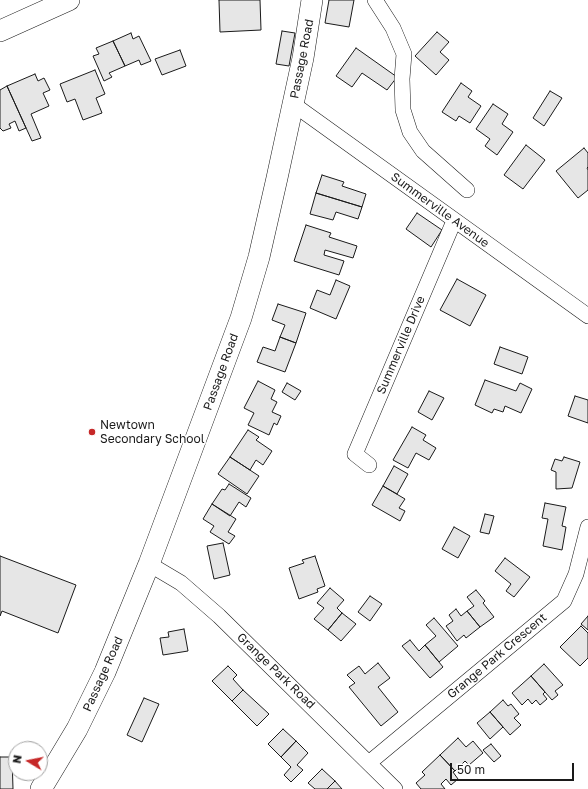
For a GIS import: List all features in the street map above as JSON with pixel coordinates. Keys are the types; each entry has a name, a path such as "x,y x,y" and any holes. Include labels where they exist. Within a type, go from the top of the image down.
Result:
{"main road":[{"path":"0,31 69,0"},
{"name":"Passage Road","path":"48,786 86,713 149,564 248,296 260,250 303,58 312,0"}],"street":[{"path":"375,0 393,28 404,54 402,79 403,110 410,132 423,151 467,190"},
{"name":"Summerville Avenue","path":"293,104 588,316"},
{"name":"Summerville Drive","path":"369,465 355,454 454,221"},
{"name":"Grange Park Crescent","path":"370,762 564,601 576,574 588,527"},
{"name":"Grange Park Road","path":"149,564 176,580 198,596 370,762 395,789"}],"building":[{"path":"219,0 260,0 261,30 220,32"},
{"path":"329,0 354,0 349,27 325,23"},
{"path":"282,31 295,33 289,66 276,64"},
{"path":"437,32 449,42 440,52 449,60 436,75 415,56"},
{"path":"131,33 133,39 139,36 151,61 141,65 139,60 125,66 113,41"},
{"path":"113,41 125,66 109,73 112,77 104,81 93,56 99,54 96,48"},
{"path":"356,48 397,77 387,90 362,73 352,87 336,76"},
{"path":"180,50 186,66 162,75 155,59"},
{"path":"95,70 105,94 96,98 102,113 83,120 75,99 67,102 60,84"},
{"path":"35,74 38,81 44,78 50,90 43,93 49,106 31,114 41,138 32,141 7,86"},
{"path":"461,83 472,91 468,97 481,106 470,123 459,116 456,121 442,112"},
{"path":"7,86 26,128 19,131 15,121 9,124 11,128 3,131 0,128 0,90"},
{"path":"550,91 562,98 544,126 533,118"},
{"path":"493,104 508,114 502,124 513,132 497,155 485,146 490,139 476,129"},
{"path":"526,145 545,160 523,189 504,175"},
{"path":"584,148 588,153 588,190 578,198 556,171"},
{"path":"322,175 344,182 342,186 366,194 362,207 316,193"},
{"path":"316,193 362,207 358,219 336,212 333,220 310,214"},
{"path":"417,213 442,230 431,247 406,229"},
{"path":"306,225 331,233 329,237 357,246 353,258 325,250 324,255 344,261 339,275 294,261"},
{"path":"457,279 486,295 470,326 440,310"},
{"path":"336,280 350,286 336,319 310,308 317,290 330,295"},
{"path":"278,304 306,313 296,343 280,337 285,325 272,320"},
{"path":"280,337 296,343 285,372 257,362 263,347 275,351"},
{"path":"500,347 528,357 522,374 494,364"},
{"path":"485,380 516,391 520,383 532,389 521,413 505,406 503,412 494,409 492,413 475,405"},
{"path":"258,381 275,390 271,399 277,402 272,412 281,416 277,425 274,423 269,435 248,425 254,413 244,408"},
{"path":"287,383 301,391 295,400 282,392"},
{"path":"429,391 444,398 432,420 418,412"},
{"path":"575,396 588,400 588,423 568,416"},
{"path":"412,427 426,435 423,440 436,448 429,460 416,453 408,468 393,460"},
{"path":"248,430 259,437 256,440 272,451 263,465 256,460 250,470 230,457"},
{"path":"230,457 259,476 247,494 218,474"},
{"path":"564,457 580,462 572,488 556,489 556,472 551,470 555,459 562,461"},
{"path":"394,466 408,474 397,494 383,486"},
{"path":"229,484 251,498 246,507 239,502 230,516 212,504 222,489 225,490"},
{"path":"383,486 405,499 399,508 405,511 400,521 372,505"},
{"path":"545,503 566,507 562,526 566,527 562,550 543,546 548,519 542,518"},
{"path":"212,504 236,519 228,532 235,536 229,544 210,532 214,526 203,519"},
{"path":"485,514 494,516 489,534 480,532"},
{"path":"454,527 470,536 458,558 442,549"},
{"path":"223,543 230,575 214,579 207,546"},
{"path":"0,556 76,585 58,633 2,611 0,616"},
{"path":"315,556 325,586 317,589 318,592 299,599 289,568 304,563 302,560"},
{"path":"505,558 530,577 514,597 506,591 511,584 495,571"},
{"path":"330,588 344,600 337,608 342,613 328,630 314,619 324,608 317,603"},
{"path":"476,590 485,601 483,603 494,617 480,627 467,611 474,606 467,597"},
{"path":"370,596 382,604 370,621 358,612"},
{"path":"456,609 461,616 467,611 480,627 466,638 464,635 457,641 446,626 453,621 449,615"},
{"path":"342,613 356,624 341,641 328,630"},
{"path":"588,616 588,630 581,624"},
{"path":"434,618 458,646 439,662 425,645 436,636 426,625"},
{"path":"581,626 588,633 588,658 580,666 560,647"},
{"path":"184,629 188,651 163,655 160,638 169,637 168,632"},
{"path":"410,640 419,651 425,645 443,667 430,678 402,646"},
{"path":"378,663 390,678 378,687 398,712 381,726 349,687 355,683 347,675 359,666 365,674"},
{"path":"544,664 563,685 555,691 558,695 552,700 531,676"},
{"path":"228,666 237,675 233,679 243,690 232,701 212,681"},
{"path":"531,676 545,692 543,694 547,699 540,705 536,700 532,704 528,699 522,705 512,693"},
{"path":"243,690 269,714 257,726 232,701"},
{"path":"144,698 159,704 142,742 127,735"},
{"path":"503,700 508,706 511,704 519,714 514,718 521,725 510,735 490,712"},
{"path":"490,712 503,727 490,739 477,723"},
{"path":"283,729 296,741 281,757 268,744"},
{"path":"458,738 466,747 473,741 483,753 469,765 465,761 455,771 440,755"},
{"path":"296,741 308,753 297,765 303,770 291,782 284,775 291,767 281,757"},
{"path":"491,744 501,756 494,762 483,750"},
{"path":"440,755 455,771 453,772 458,779 451,785 446,779 441,784 445,789 421,789 416,783 425,775 422,772"},
{"path":"0,757 8,757 8,781 13,781 13,789 0,789"},
{"path":"322,769 335,781 327,789 315,789 308,783"},
{"path":"335,781 342,789 327,789"}],"place":[{"name":"Newtown Secondary School","path":"92,432"}]}
